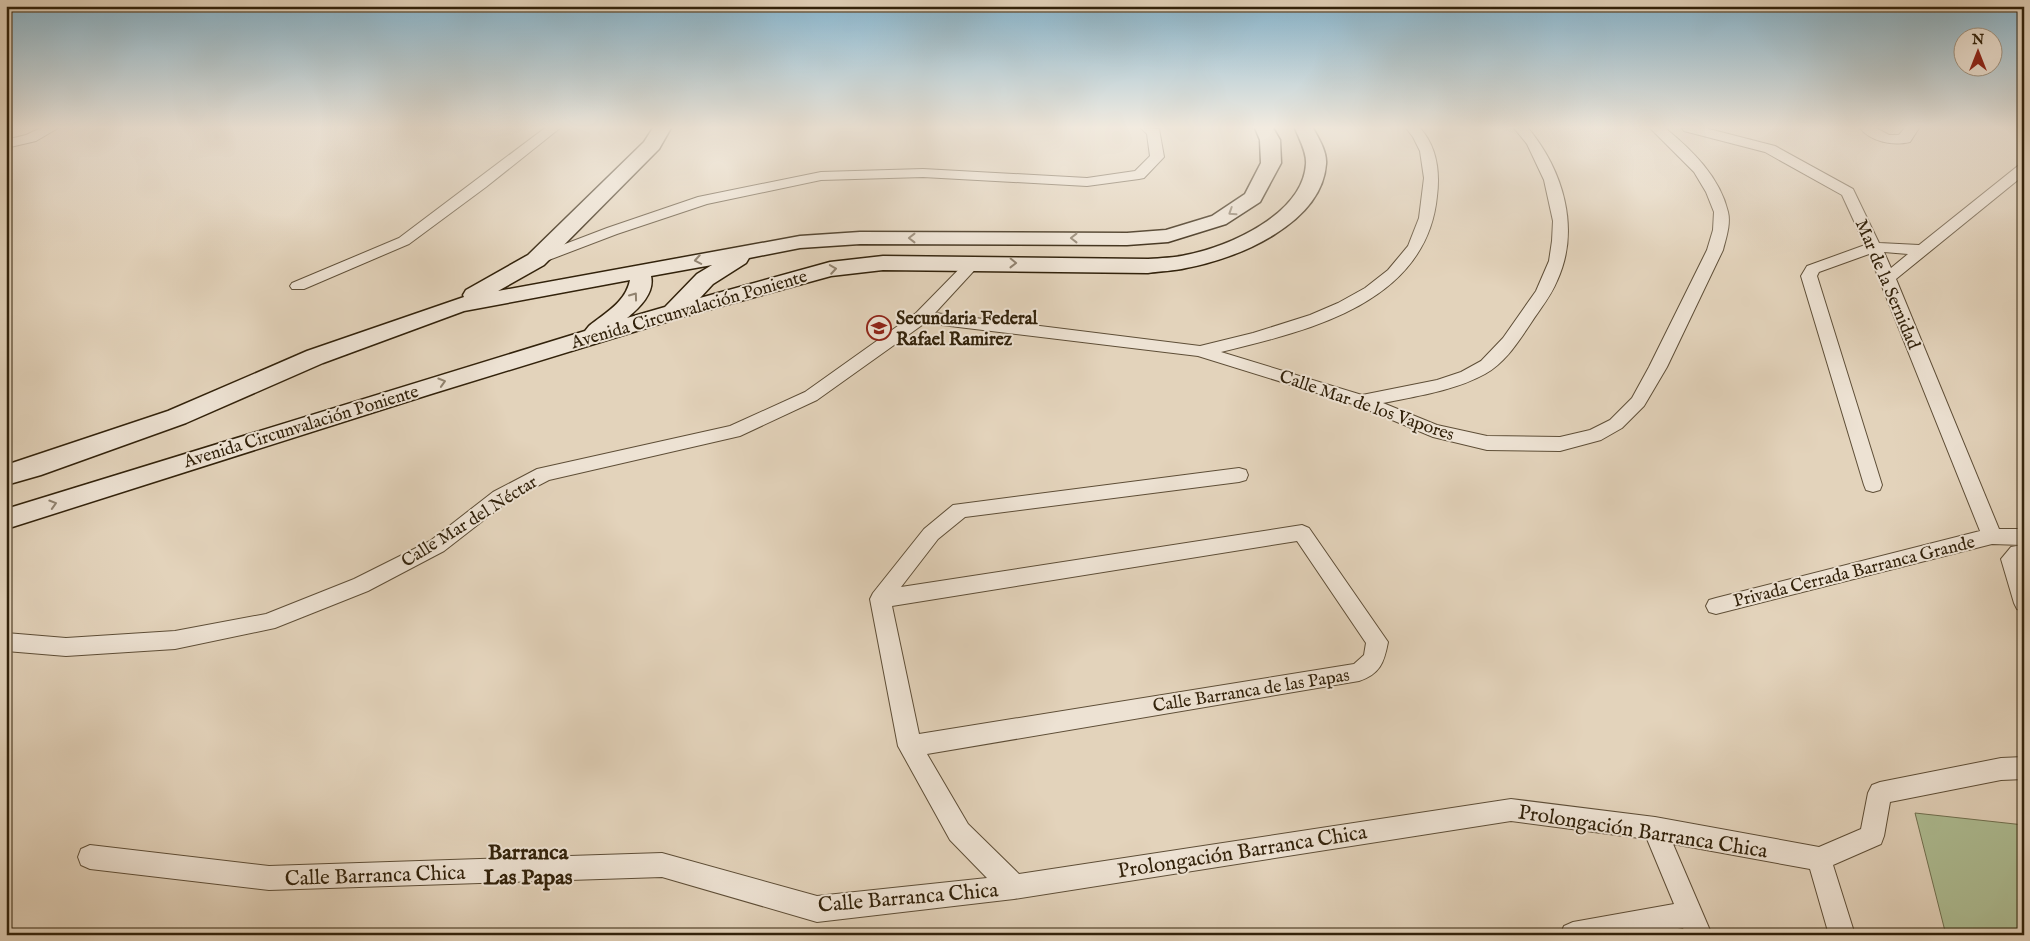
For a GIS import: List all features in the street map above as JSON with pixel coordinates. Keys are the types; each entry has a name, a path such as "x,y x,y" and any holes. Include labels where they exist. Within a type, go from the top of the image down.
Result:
{"main road":[{"path":"459,305 536,260 625,172"},
{"name":"Avenida Circunvalación Poniente","path":"6,475 32,468 177,417 315,357 459,305 800,242 860,238 1127,239 1168,236 1219,220 1253,198 1266,172"},
{"name":"Avenida Circunvalación Poniente","path":"6,519 588,338 830,269 882,263 974,262 1148,266 1186,262 1241,244 1268,229 1297,208 1310,187 1314,172"},
{"path":"674,312 706,279 749,251"},
{"path":"536,260 550,276 577,283"},
{"path":"588,338 635,297 642,278 639,271"}],"street":[{"path":"298,286 404,241 497,172"},
{"path":"536,260 612,231 703,200 821,176 923,173 1086,182 1139,175 1142,172"},
{"path":"1199,351 1274,333 1318,317 1336,310 1385,281 1412,253 1427,221 1432,184 1431,172"},
{"path":"1362,400 1455,381 1481,369 1504,350 1550,280 1558,255 1560,237 1556,193 1549,172"},
{"name":"Calle Mar de los Vapores","path":"922,317 1199,351 1362,400 1433,431 1487,443 1560,444 1595,435 1616,424 1638,402 1658,366 1715,250 1722,230 1721,212 1713,192 1701,172"},
{"name":"Mar de la Sernidad","path":"1812,172 1848,192 1888,278 1992,536"},
{"path":"1888,278 2019,172"},
{"path":"1873,485 1809,276 1813,269 1874,247 1922,250"},
{"name":"Calle Mar del Néctar","path":"6,642 66,647 175,640 268,622 360,585 436,546 500,497 544,474 734,431 811,396 922,317 974,262"},
{"path":"1014,887 959,832 910,746 880,598 931,534 960,510 1240,475"},
{"name":"Calle Barranca de las Papas","path":"880,598 1302,533 1377,642 1374,660 1359,672 910,746"},
{"name":"Privada Cerrada Barranca Grande","path":"1716,606 1992,536 2024,537"},
{"path":"2024,552 2018,552 2011,559 2024,603"},
{"path":"1842,935 1819,859 1872,836 1880,793 2002,769 2024,768"},
{"name":"Prolongación Barranca Chica","path":"1014,887 1511,810 1655,830 1819,859"},
{"path":"1573,935 1695,924 1655,830"},
{"name":"Calle Barranca Chica","path":"90,857 270,878 662,865 817,909 1014,887"}],"green space":[{"path":"1915,813 2024,825 2024,935 1946,935"}],"place":[{"name":"Secundaria Federal Rafael Ramirez","path":"879,328"}],"district":[{"name":"Barranca Las Papas","path":"528,864"}]}
